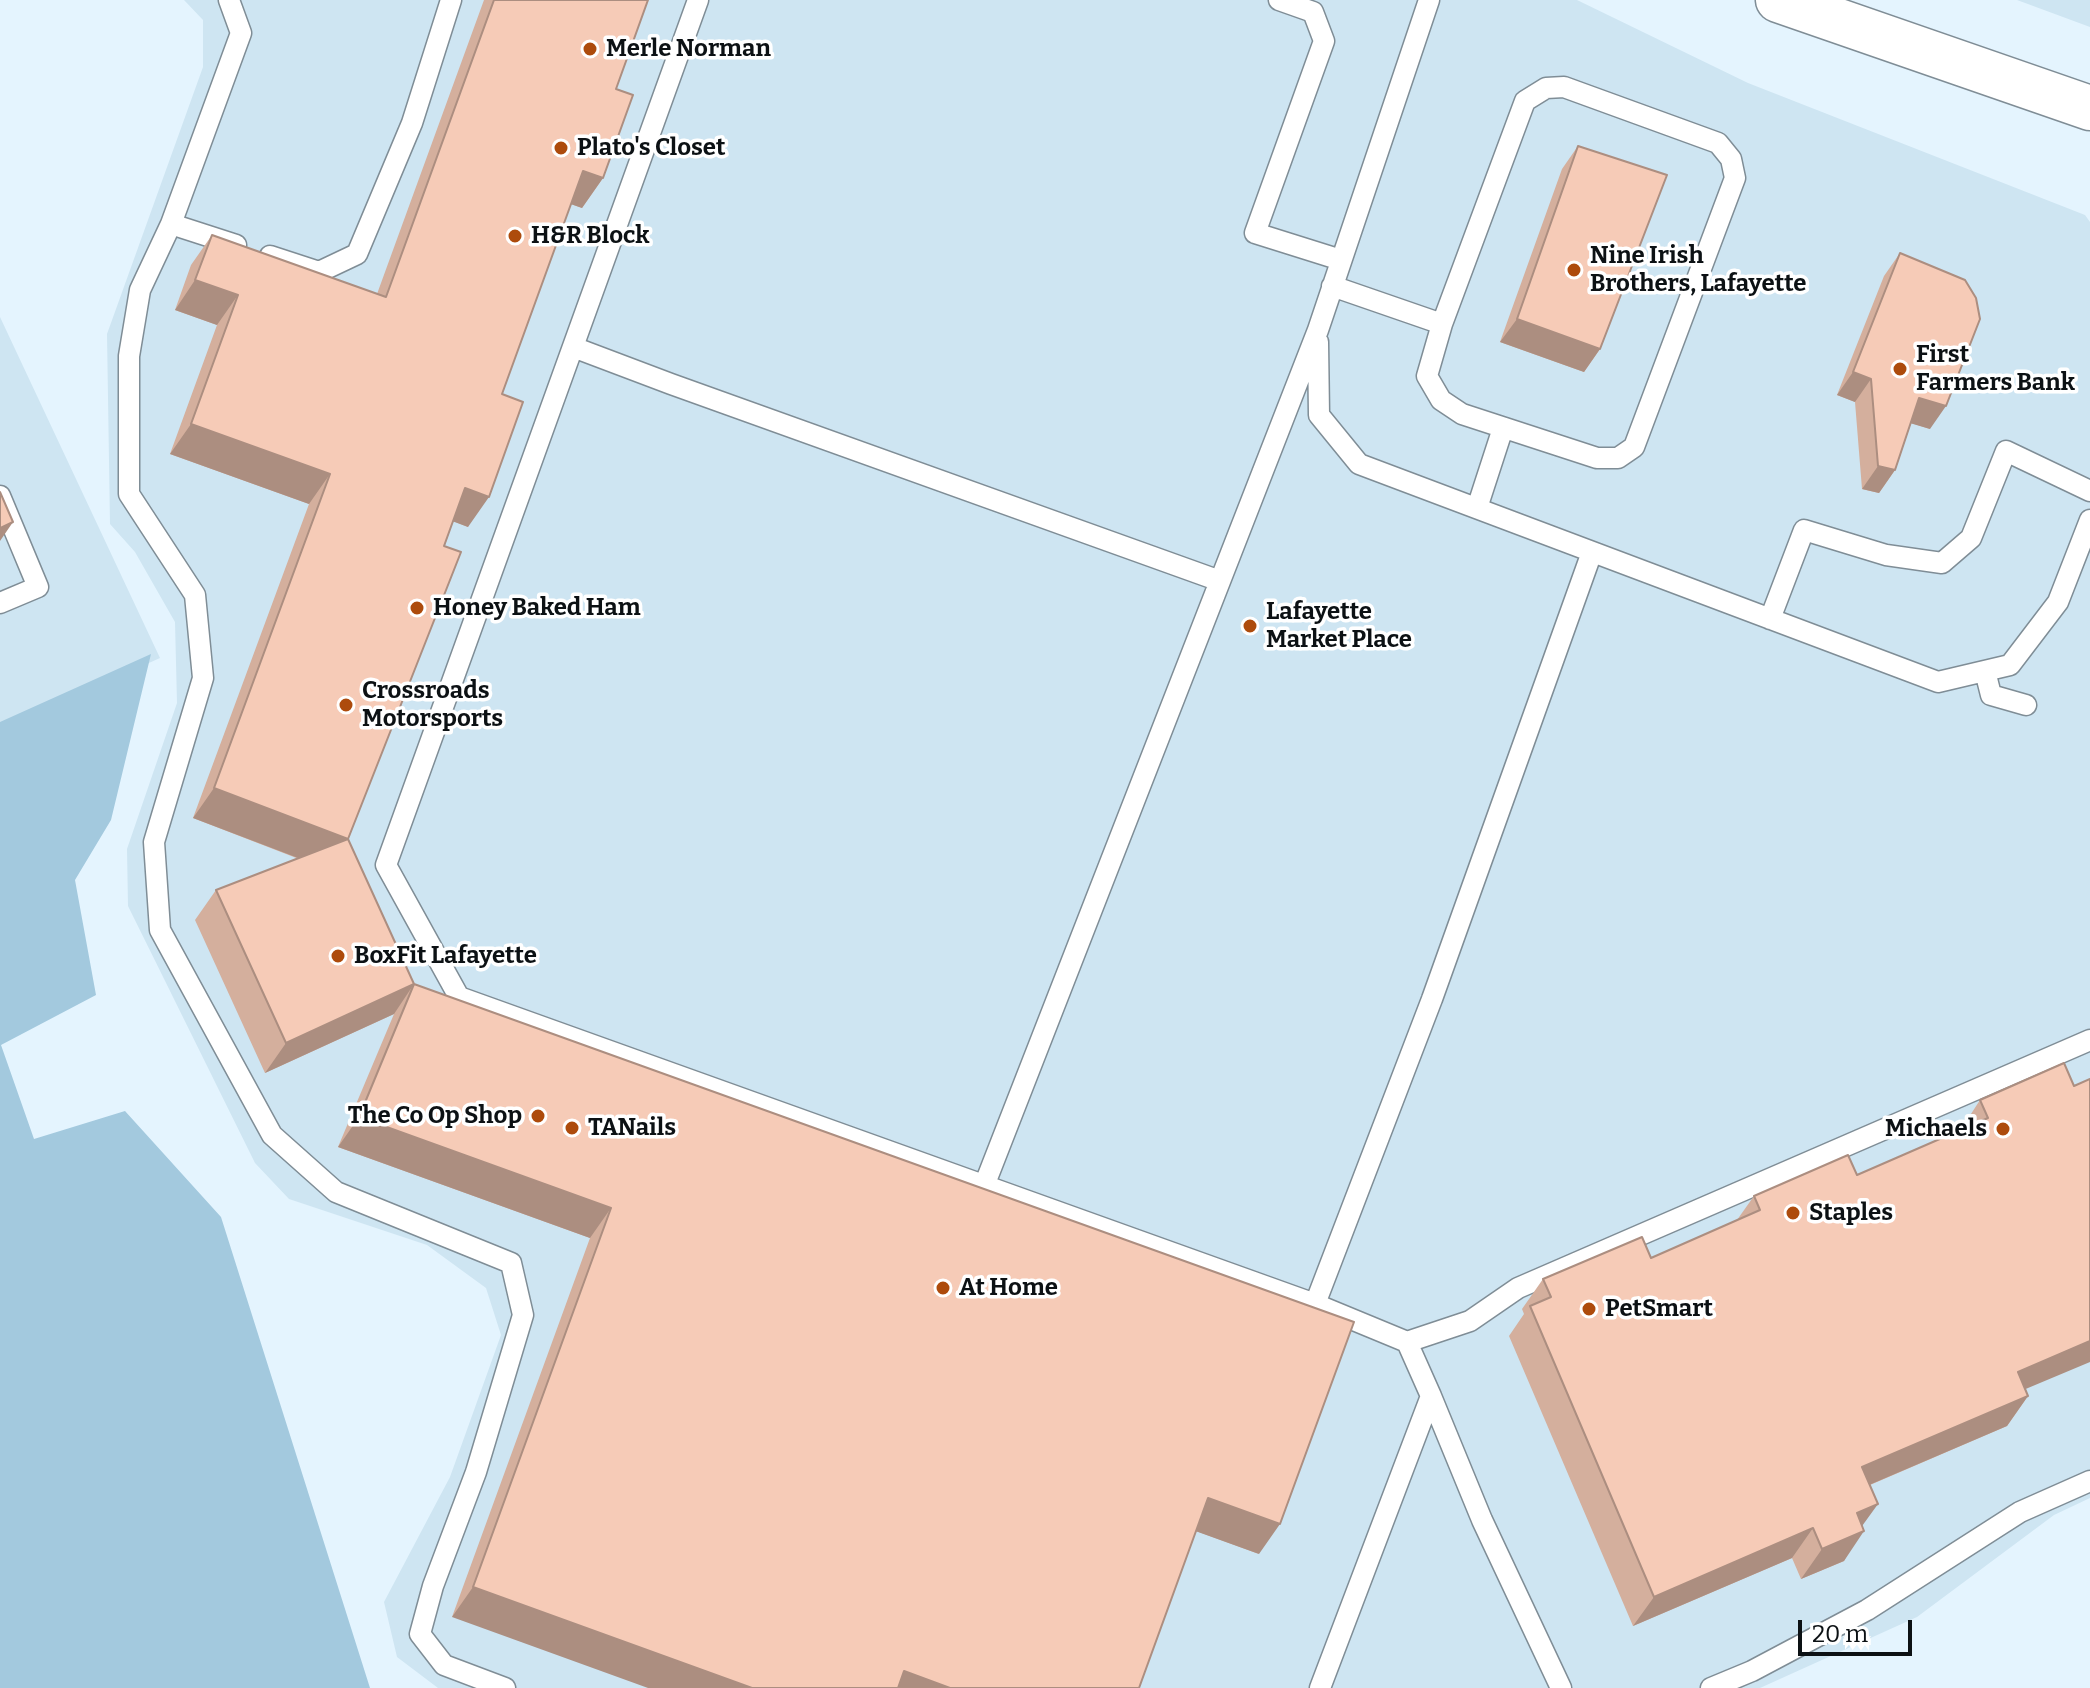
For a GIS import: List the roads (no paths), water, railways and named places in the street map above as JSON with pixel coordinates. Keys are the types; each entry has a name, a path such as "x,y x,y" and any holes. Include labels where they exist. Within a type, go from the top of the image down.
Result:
{"main road":[{"path":"1778,0 2087,113"}],"lane":[{"path":"229,0 241,33 171,224 140,290 129,356 129,494 195,595 203,678 154,842 160,930 272,1135 336,1192 511,1263 523,1315 476,1472 433,1586 420,1634 444,1665 505,1688"},
{"path":"171,224 319,272 357,254 412,123 451,0"},
{"path":"698,0 386,865 459,997 1315,1304 1407,1342 1470,1321 1518,1288 2090,1040"},
{"path":"1279,0 1313,12 1324,41 1255,233 1341,260"},
{"path":"984,1186 1318,330 1429,0"},
{"path":"1564,87 1718,143 1731,159 1735,178 1634,447 1618,458 1597,458 1503,428 1462,414 1441,400 1427,376 1442,324 1525,101 1546,88 1564,87"},
{"path":"1332,286 1442,324"},
{"path":"1318,330 1319,415 1359,464 1938,682 2010,665 2058,602 2090,520"},
{"path":"573,347 1220,581"},
{"path":"1477,508 1503,428"},
{"path":"1770,619 1804,530 1886,555 1942,563 1971,538 2006,451 2090,491"},
{"path":"0,496 38,587 0,603"},
{"path":"1315,1304 1432,999 1592,552"},
{"path":"1985,671 1991,695 2026,705"},
{"path":"1407,1342 1482,1520 1561,1688"},
{"path":"1320,1688 1431,1396"},
{"path":"1711,1688 1752,1671 1867,1610 2020,1512 2090,1481"}],"place":[{"name":"Merle Norman","path":"590,49"},
{"name":"Plato's Closet","path":"561,148"},
{"name":"H&R Block","path":"515,236"},
{"name":"Nine Irish Brothers, Lafayette","path":"1574,270"},
{"name":"First Farmers Bank","path":"1900,369"},
{"name":"Honey Baked Ham","path":"417,608"},
{"name":"Lafayette Market Place","path":"1250,626"},
{"name":"Crossroads Motorsports","path":"346,705"},
{"name":"BoxFit Lafayette","path":"338,956"},
{"name":"The Co Op Shop","path":"538,1116"},
{"name":"TANails","path":"572,1128"},
{"name":"Michaels","path":"2003,1129"},
{"name":"Staples","path":"1793,1213"},
{"name":"At Home","path":"943,1288"},
{"name":"PetSmart","path":"1589,1309"}]}
